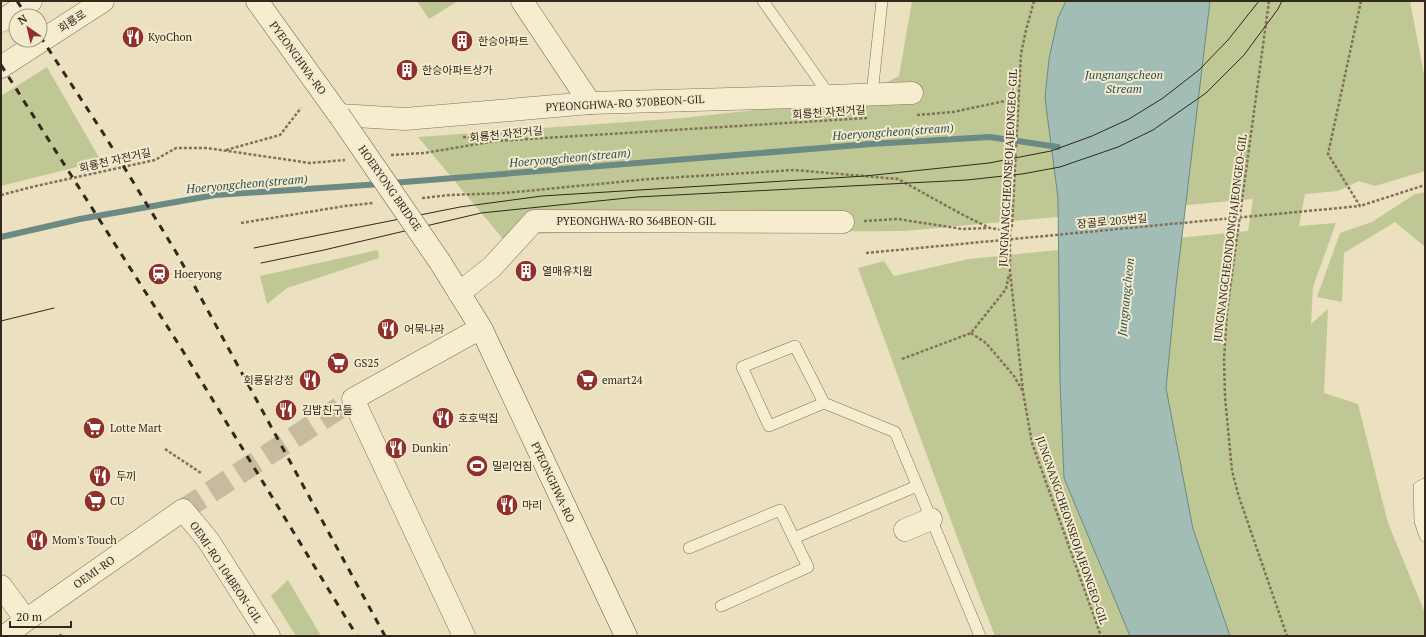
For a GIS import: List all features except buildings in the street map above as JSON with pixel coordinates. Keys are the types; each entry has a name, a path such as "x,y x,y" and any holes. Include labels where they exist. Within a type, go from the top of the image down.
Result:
{"street":[{"path":"1,20 31,1"},
{"name":"회룡로","path":"1,67 103,1"},
{"name":"PYEONGHWA-RO","path":"257,1 339,115"},
{"path":"523,2 590,102"},
{"name":"PYEONGHWA-RO 370BEON-GIL","path":"339,115 405,119 590,102 912,93"},
{"name":"HOERYONG BRIDGE","path":"339,115 440,262"},
{"name":"PYEONGHWA-RO 364BEON-GIL","path":"459,293 492,267 534,221 853,221"},
{"name":"PYEONGHWA-RO","path":"440,262 481,328 626,636"},
{"path":"464,636 353,399 481,328"},
{"name":"OEMI-RO","path":"5,636 183,510"},
{"name":"OEMI-RO 104BEON-GIL","path":"183,510 208,540 269,636"},
{"path":"905,530 931,519"},
{"path":"1,586 26,620"}],"lane":[{"path":"763,1 830,96"},
{"path":"872,94 882,1"},
{"path":"824,403 769,426 742,367 795,346 824,403 895,432 978,635"},
{"path":"1425,484 1419,487 1420,521 1425,536"},
{"path":"794,538 917,486"},
{"path":"690,548 780,510 808,567 721,606"}],"path":[{"name":"JUNGNANGCHEONSEOJAJEONGEO-GIL","path":"1034,1 1026,30 1022,54 1012,226 1010,231 1010,271 1023,392 1031,437 1037,460 1101,636"},
{"name":"JUNGNANGCHEONDONGJAJEONGEO-GIL","path":"1269,1 1227,311 1224,359 1225,397 1232,471 1255,546 1287,636"},
{"path":"1360,206 1328,154 1361,1"},
{"path":"914,115 953,112 1019,98"},
{"path":"224,150 280,135 301,108"},
{"name":"회룡천 자전거길","path":"386,156 424,153 496,141 874,117"},
{"name":"회룡천 자전거길","path":"1,195 155,160 176,148 207,148 310,162 348,159"},
{"path":"420,198 650,179 794,170 898,178 965,216 990,228"},
{"name":"장골로 203번길","path":"866,253 1360,206 1425,185"},
{"path":"241,223 345,206 375,203"},
{"path":"853,221 898,219 962,229 990,228 1010,231"},
{"path":"902,359 971,333 1006,289 1010,271"},
{"path":"971,333 986,343 1014,376 1023,392"},
{"path":"165,449 201,473"}],"green space":[{"path":"417,1 458,1 429,19"},
{"path":"912,1 1410,1 1425,80 1425,171 1375,186 1359,181 1338,191 1305,194 1299,226 1336,223 1313,287 1311,324 1328,309 1324,393 1358,404 1388,523 1425,613 1425,636 995,636 858,268 884,261 894,276 969,259 1248,231 1253,199 904,231 558,233 530,234 503,239 418,137 683,118 853,99 899,76"},
{"path":"47,67 101,161 1,186 1,96"},
{"path":"1425,192 1425,247 1395,222 1344,253 1342,302 1317,297 1340,233 1372,222 1415,194"},
{"path":"378,250 379,258 287,288 267,304 260,276"},
{"path":"288,580 321,636 296,636 271,596"}],"water":[{"name":"Jungnangcheon Stream","path":"1066,1 1210,1 1176,286 1166,388 1193,529 1230,636 1130,636 1064,478 1060,381 1058,198 1045,98 1049,59 1058,18"}],"waterway":[{"name":"Hoeryongcheon(stream)","path":"392,183 871,144 990,137 1058,147"},
{"name":"Hoeryongcheon(stream)","path":"1,237 80,219 215,195 381,184"}],"tunnel":[{"path":"183,510 353,399"}],"tram line":[{"path":"254,248 460,207 542,196 865,176 989,163 1051,151 1092,136 1129,119 1163,98 1199,70 1228,40 1259,1"},
{"path":"261,263 324,250 481,213 637,197 967,180 1022,174 1060,167 1118,147 1153,130 1206,93 1244,55 1278,9 1282,1"},
{"path":"1,321 54,308"}],"railway":[{"path":"17,1 22,8"},
{"path":"48,48 105,136 176,252 385,636"},
{"path":"1,65 181,348 357,636"}],"place":[{"name":"KyoChon","path":"133,37"},
{"name":"한승아파트","path":"462,41"},
{"name":"한승아파트상가","path":"407,70"},
{"name":"열매유치원","path":"526,271"},
{"name":"Hoeryong","path":"159,274"},
{"name":"어묵나라","path":"388,329"},
{"name":"GS25","path":"338,363"},
{"name":"회룡닭강정","path":"310,380"},
{"name":"emart24","path":"587,380"},
{"name":"김밥친구들","path":"286,410"},
{"name":"호호떡집","path":"443,418"},
{"name":"Lotte Mart","path":"94,428"},
{"name":"Dunkin'","path":"396,448"},
{"name":"밀리언짐","path":"477,466"},
{"name":"두끼","path":"100,476"},
{"name":"CU","path":"95,501"},
{"name":"마리","path":"507,505"},
{"name":"Mom's Touch","path":"37,540"}],"water label":[{"name":"Jungnangcheon","path":"1126,297"}]}
